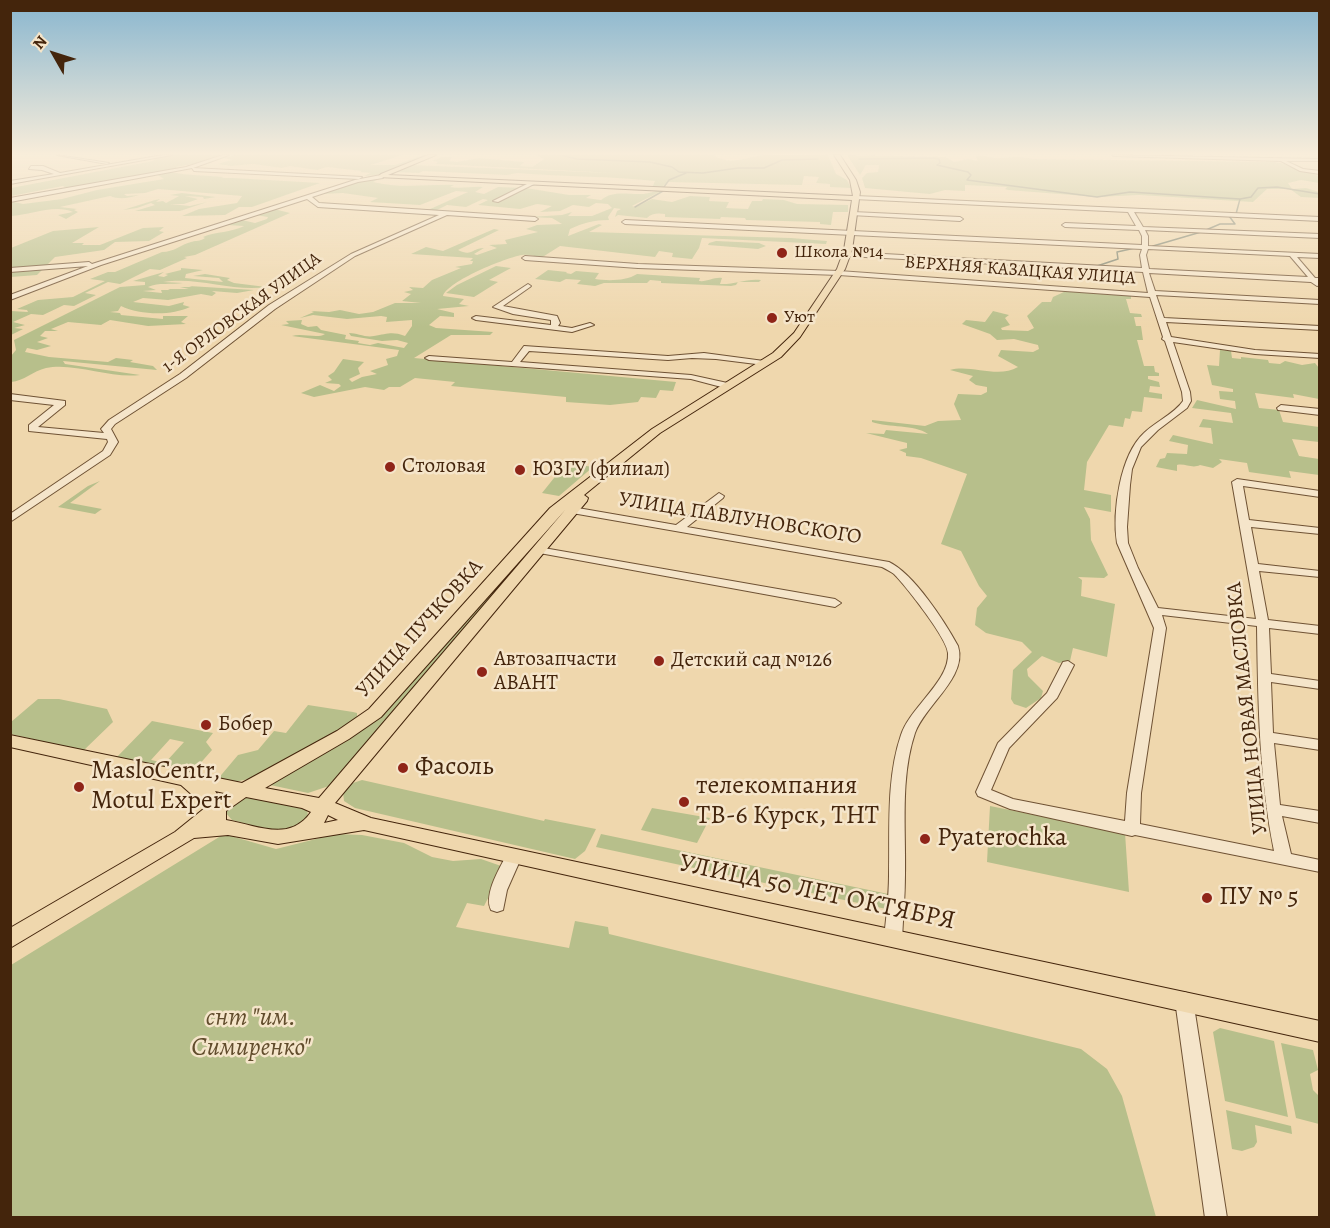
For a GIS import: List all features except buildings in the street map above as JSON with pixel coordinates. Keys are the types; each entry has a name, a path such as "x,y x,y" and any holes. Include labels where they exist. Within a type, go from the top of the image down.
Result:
{"main road":[{"name":"УЛИЦА ПУЧКОВКА","path":"222,818 229,798 343,735 375,713 501,571 604,472 656,432 782,351 797,335 838,273 847,254 853,214"},
{"name":"УЛИЦА ПУЧКОВКА","path":"298,835 315,809 538,550 570,506"},
{"path":"501,571 517,574"},
{"path":"10,741 173,777 248,789"},
{"path":"173,777 202,790 209,796 222,818 276,837 298,835 334,826 367,824"},
{"name":"УЛИЦА 50 ЛЕТ ОКТЯБРЯ","path":"248,789 367,824 1184,1000 1320,1032"},
{"path":"10,939 182,837 222,818"}],"street":[{"path":"10,298 99,264 260,212"},
{"path":"421,212 535,219"},
{"path":"963,212 959,215 963,238"},
{"path":"1131,212 1146,240 1143,255 1145,272 1186,392 1187,401 1184,406 1143,437 1136,445 1127,466 1120,532 1123,547 1155,611 1160,628 1134,793 1132,830"},
{"path":"1179,212 1320,219"},
{"name":"1-Я ОРЛОВСКАЯ УЛИЦА","path":"10,519 101,459 112,445 112,437 106,429 112,422 183,376 272,307 353,255 445,214"},
{"path":"853,214 960,219"},
{"path":"625,222 963,238 1145,250 1320,256"},
{"path":"1072,244 1064,222 1141,229 1320,236"},
{"path":"1145,250 1150,256 1154,272"},
{"path":"847,254 1317,280"},
{"path":"1292,255 1317,280 1320,287"},
{"name":"ВЕРХНЯЯ КАЗАЦКАЯ УЛИЦА","path":"525,258 648,266 838,273 1152,294 1320,302"},
{"path":"10,270 99,264"},
{"path":"528,286 497,307 507,311 554,318 557,320 552,329"},
{"path":"476,318 534,338 668,358 689,355 764,363"},
{"path":"1162,320 1320,328"},
{"path":"514,364 534,338 552,329 575,330 590,325"},
{"path":"1166,339 1255,352 1320,356"},
{"path":"429,358 691,378 729,386"},
{"path":"10,397 62,403 32,429 112,437"},
{"path":"1281,408 1320,412"},
{"name":"УЛИЦА НОВАЯ МАСЛОВКА","path":"1284,860 1273,809 1266,737 1263,624 1237,482 1320,494"},
{"path":"677,529 719,496"},
{"name":"УЛИЦА ПАВЛУНОВСКОГО","path":"570,506 677,529 885,564 899,573 948,637 955,649 954,662 949,674 915,716 907,737 898,798 897,893 893,939"},
{"path":"1244,524 1320,531"},
{"path":"538,550 835,603"},
{"path":"1253,567 1320,574"},
{"path":"1155,611 1320,630"},
{"path":"1068,665 1052,694 1003,747 983,792 1010,804 1320,866"},
{"path":"1265,677 1320,685"},
{"path":"1266,737 1320,745"},
{"path":"1273,809 1320,817"},
{"path":"497,905 499,890 514,856"},
{"path":"1184,1000 1216,1218"}],"green space":[{"path":"11,212 33,212 19,215 11,216"},
{"path":"71,212 77,212 66,219 58,215"},
{"path":"191,212 230,212 225,215 182,216"},
{"path":"264,212 290,213 195,255 184,257 187,258 160,270 150,269 120,284 108,282 85,293 96,295 74,306 64,305 43,315 31,314 13,322 25,325 14,328 23,329 11,335 11,311 28,312 17,309 38,300 73,297 105,281 90,279 108,272 115,272 187,243 201,240 208,235 244,226 227,225 242,220 255,223 268,217 255,215"},
{"path":"571,212 568,216 592,216 601,212 611,212 609,220 579,225 570,229 568,236 599,224 602,225 589,232 827,241 826,244 702,238 692,259 672,257 673,253 659,251 655,257 560,246 541,258 527,255 514,257 478,271 447,290 443,296 464,299 459,304 469,306 437,309 454,313 454,317 440,316 429,325 436,328 493,332 490,335 451,335 414,358 676,382 673,391 660,390 656,398 641,397 638,402 610,405 566,402 566,397 451,386 455,382 415,378 400,387 389,387 384,390 365,387 314,397 301,393 320,385 334,391 341,386 325,383 332,380 328,376 334,372 343,359 364,362 358,368 360,374 349,379 352,382 377,374 370,371 388,365 386,359 397,356 399,350 292,336 325,334 281,325 289,324 286,321 302,320 301,324 308,327 317,326 321,330 346,335 345,339 359,341 358,343 370,345 378,343 404,348 408,343 351,336 349,333 371,336 393,333 405,336 412,326 412,320 386,322 387,317 381,316 347,319 313,315 300,318 314,312 311,311 340,310 359,314 373,312 395,303 421,303 402,301 411,294 404,292 413,290 409,287 423,288 432,280 461,268 455,267 472,264 473,261 470,261 473,258 411,254 426,247 443,251 494,229 499,230 458,250 469,252 484,248 474,254 477,255 497,248 489,245 507,244 505,240 538,232 526,229 537,225 562,224 552,218 529,217"},
{"path":"617,212 833,212 831,225 820,224 820,222 746,220 745,218 665,217 665,214 653,214 647,218 618,215 615,217"},
{"path":"99,227 72,243 100,245 143,228 164,227 159,231 164,232 149,241 115,242 104,250 55,257 37,275 11,277 11,248 53,231"},
{"path":"716,241 759,243 766,246 758,249 708,245"},
{"path":"496,266 511,268 489,280 498,282 474,297 446,293 457,285"},
{"path":"181,268 203,270 186,274 185,278 223,282 219,278 193,276 205,274 230,278 227,280 234,283 266,287 253,288 176,281 163,282 183,283 148,287 156,290 143,291 162,293 161,290 192,287 189,286 254,290 237,293 212,291 216,293 212,296 201,294 168,300 143,298 133,302 169,306 184,302 183,305 190,307 174,312 156,313 121,306 118,311 110,312 163,319 163,316 188,316 181,322 186,324 148,326 110,320 101,325 68,322 51,329 58,331 45,331 40,336 48,338 37,342 51,346 37,350 27,348 25,352 49,357 108,362 116,358 133,360 130,362 153,366 157,370 63,361 65,364 140,375 117,375 57,367 41,369 11,382 11,356 16,350 14,340 120,287 145,285 145,282 133,281 164,272 158,276 164,277 168,275 165,274 181,270"},
{"path":"548,270 571,274 576,271 599,273 595,279 606,280 622,279 637,274 700,278 699,281 722,278 720,284 738,282 731,286 661,283 661,281 650,280 647,283 604,283 595,286 577,284 581,280 566,279 560,282 535,279"},
{"path":"750,280 761,280 759,282 738,282"},
{"path":"1066,291 1131,296 1131,299 1126,299 1130,313 1141,314 1142,317 1134,317 1136,326 1141,326 1143,340 1137,340 1144,366 1154,366 1155,372 1159,373 1159,376 1148,376 1148,379 1159,382 1160,387 1150,386 1149,392 1162,394 1162,399 1144,397 1142,412 1132,411 1130,419 1125,418 1123,427 1109,425 1087,462 1084,490 1111,495 1111,512 1084,507 1090,519 1091,540 1108,575 1104,578 1078,577 1082,580 1081,596 1115,604 1107,657 1073,648 1070,661 1059,663 1042,656 1027,669 1028,676 1043,691 1041,698 1026,708 1014,704 1011,699 1013,670 1032,652 1022,642 986,633 975,625 977,608 987,596 979,586 961,551 941,544 967,474 921,458 906,456 906,453 899,450 907,448 907,443 866,433 884,434 886,430 928,434 916,429 879,424 872,420 925,426 938,421 961,420 954,404 958,394 981,395 987,392 987,387 976,385 969,380 973,376 950,370 1002,372 1018,367 998,356 1001,350 1033,352 1039,349 1038,345 1014,339 997,340 990,334 962,324 966,320 985,322 993,311 1009,315 1005,318 1010,325 1001,328 1002,330 1028,331 1034,328 1027,316 1042,302 1051,302 1053,297"},
{"path":"1220,350 1231,351 1232,358 1268,360 1269,363 1280,364 1285,361 1302,365 1315,363 1319,368 1319,399 1293,394 1294,398 1255,393 1259,408 1279,410 1283,422 1319,427 1319,442 1292,439 1299,456 1319,459 1319,475 1289,471 1291,478 1249,472 1247,463 1219,459 1222,462 1213,468 1200,465 1177,465 1177,471 1156,467 1167,453 1187,454 1188,445 1169,441 1173,435 1213,444 1211,428 1199,427 1203,419 1233,423 1231,413 1192,408 1197,400 1236,409 1235,401 1220,399 1219,391 1233,392 1233,389 1212,385 1207,365 1219,366"},
{"path":"566,463 593,467 559,496 542,493"},
{"path":"100,481 70,503 102,509 95,514 58,507 88,486"},
{"path":"505,576 509,577 329,786 308,793 270,785 358,729"},
{"path":"38,699 59,699 107,709 113,722 83,751 11,734 11,722"},
{"path":"308,705 357,713 357,719 258,777 230,783 217,780 238,755 258,750 274,731 286,733"},
{"path":"152,721 213,733 206,742 212,750 190,775 116,758","holes":["170,739 184,742 165,763 151,760"]},
{"path":"362,780 544,821 545,819 596,829 585,851 575,859 355,808 344,801 343,792 350,784"},
{"path":"253,795 307,809 308,816 301,824 283,831 263,829 232,820 225,812 233,802"},
{"path":"990,806 1125,833 1129,892 987,862"},
{"path":"652,808 710,818 697,843 641,830"},
{"name":"снт \"им. Симиренко\"","path":"224,834 276,849 336,834 362,835 404,843 432,857 453,861 481,859 504,867 484,906 467,903 456,927 569,948 575,921 608,927 609,934 1081,1049 1107,1069 1122,1096 1156,1217 11,1218 11,965"},
{"path":"601,834 893,895 891,910 596,847"},
{"path":"1220,1028 1274,1041 1288,1117 1225,1101 1213,1032"},
{"path":"1281,1043 1313,1050 1318,1070 1310,1074 1313,1090 1319,1096 1319,1124 1296,1118"},
{"path":"1226,1110 1291,1126 1292,1134 1255,1125 1257,1142 1254,1147 1242,1151 1232,1149"}],"waterway":[{"path":"1206,230 1220,224 1235,224 1229,216 1236,212"},
{"path":"1153,246 1201,232"},
{"path":"1094,267 1118,259 1117,252 1135,248"},
{"path":"1077,270 1087,269"}],"place":[{"name":"Школа №14","path":"782,253"},
{"name":"Уют","path":"772,318"},
{"name":"Столовая","path":"390,467"},
{"name":"ЮЗГУ (филиал)","path":"520,470"},
{"name":"Детский сад №126","path":"659,661"},
{"name":"Автозапчасти АВАНТ","path":"482,672"},
{"name":"Бобер","path":"206,725"},
{"name":"Фасоль","path":"403,768"},
{"name":"MasloCentr, Motul Expert","path":"79,787"},
{"name":"телекомпания ТВ-6 Курск, ТНТ","path":"684,802"},
{"name":"Pyaterochka","path":"925,839"},
{"name":"ПУ № 5","path":"1207,898"}]}
